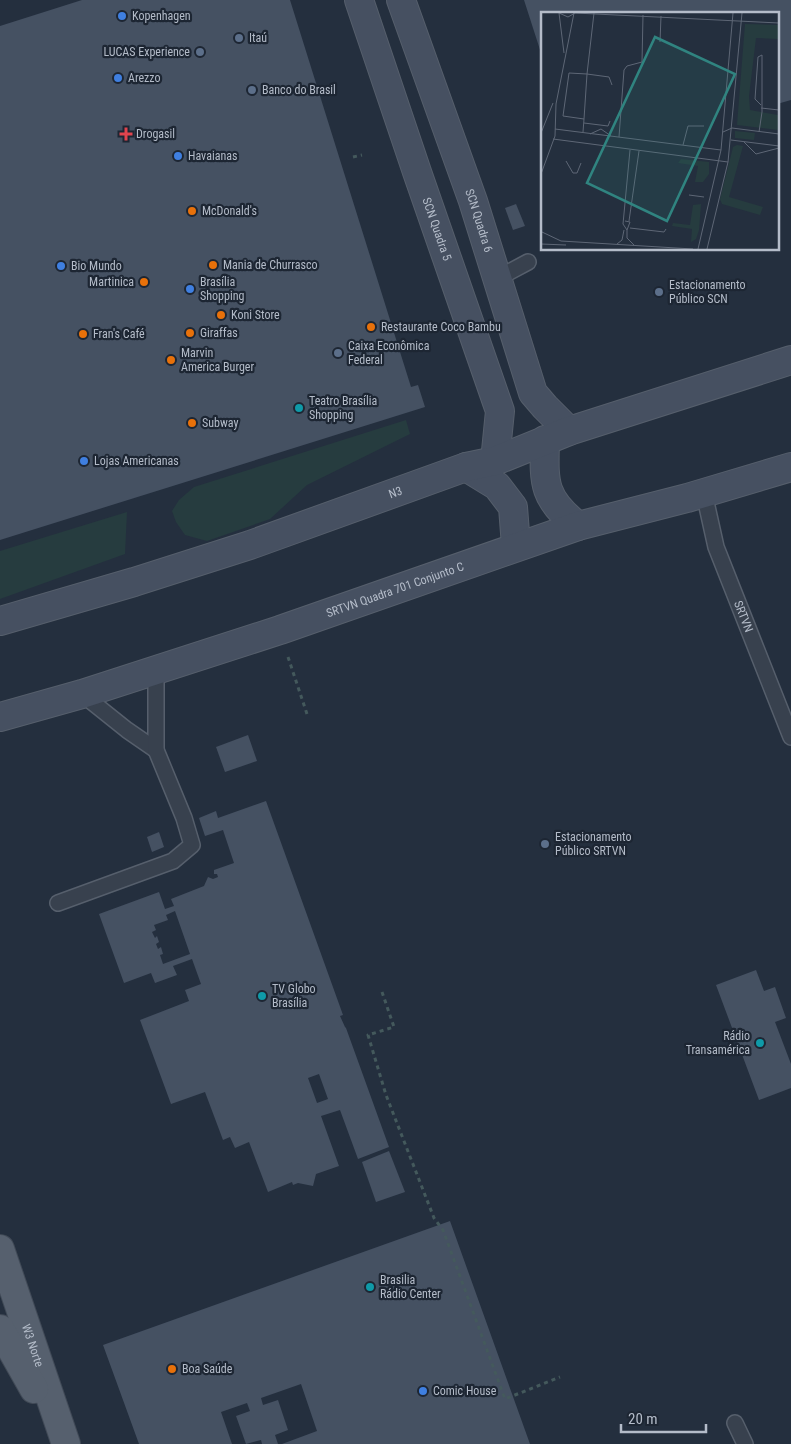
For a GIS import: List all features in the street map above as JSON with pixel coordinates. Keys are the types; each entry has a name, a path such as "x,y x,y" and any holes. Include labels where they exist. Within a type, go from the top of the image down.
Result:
{"main road":[{"name":"W3 Norte","path":"0,1249 65,1443"},
{"path":"0,1329 65,1443"}],"street":[{"name":"SCN Quadra 5","path":"360,0 417,172 500,411 495,461"},
{"name":"SCN Quadra 6","path":"401,0 473,201 533,393 544,407 557,436"},
{"name":"N3","path":"0,621 134,582 250,545 466,467 495,461 557,436 791,360"},
{"path":"557,436 544,473 548,492 562,514 578,526"},
{"path":"466,467 497,486 513,507 516,546"},
{"name":"SRTVN Quadra 701 Conjunto C","path":"0,716 82,694 280,630 516,546 578,526 785,474"}],"lane":[{"path":"498,278 528,262"},
{"name":"SRTVN","path":"704,493 716,547 791,737"},
{"path":"58,903 173,861 192,845 184,818 156,750 156,670"},
{"path":"82,694 127,730 156,750"},
{"path":"735,1424 745,1444"}],"path":[{"path":"353,157 362,155"},
{"path":"280,630 308,717"},
{"path":"382,992 394,1027 368,1035 386,1095 434,1218 444,1230 505,1399 560,1377"}],"green space":[{"path":"406,420 410,434 307,485 270,519 207,541 185,535 176,522 172,511 179,500 194,487"},
{"path":"127,512 125,554 0,599 0,551"}],"building":[{"name":"Brasília Shopping","path":"82,0 290,0 411,387 418,385 425,407 0,540 0,26"},
{"path":"524,0 791,0 791,100 778,104 778,12 541,12 541,53"},
{"path":"516,204 525,226 513,230 505,208"},
{"path":"248,735 257,761 225,772 216,747"},
{"name":"TV Globo Brasília","path":"266,801 343,1015 340,1016 389,1147 358,1159 340,1110 321,1116 339,1166 316,1174 313,1186 298,1183 293,1185 292,1182 268,1192 249,1142 235,1148 230,1137 223,1140 205,1092 171,1104 140,1020 189,1001 185,990 201,984 192,959 173,966 177,975 155,983 151,973 124,983 99,914 159,892 165,909 174,906 171,899 204,886 208,877 213,879 218,877 217,874 214,874 214,870 234,863 223,830 205,836 199,818 216,811 218,818","holes":["175,911 190,954 163,964 160,955 163,954 161,947 158,949 156,944 159,942 157,936 155,938 152,932 156,930 154,925 168,920 166,915","319,1074 328,1099 317,1103 308,1078"]},
{"path":"159,832 164,847 152,852 147,837"},
{"name":"Rádio Transamérica","path":"756,970 764,991 775,987 786,1018 775,1022 791,1064 791,1088 759,1100 716,985"},
{"path":"389,1151 405,1192 376,1202 362,1162"},
{"name":"Brasilia Rádio Center","path":"450,1221 530,1444 282,1444 317,1431 301,1384 261,1398 263,1405 278,1400 288,1430 275,1435 278,1444 262,1444 261,1440 246,1444 236,1416 250,1411 247,1403 221,1412 232,1444 139,1444 103,1345"}],"place":[{"name":"Kopenhagen","path":"122,16"},
{"name":"Itaú","path":"239,38"},
{"name":"LUCAS Experience","path":"200,52"},
{"name":"Arezzo","path":"118,78"},
{"name":"Banco do Brasil","path":"252,90"},
{"name":"Drogasil","path":"126,134"},
{"name":"Havaianas","path":"178,156"},
{"name":"McDonald's","path":"192,211"},
{"name":"Mania de Churrasco","path":"213,265"},
{"name":"Bio Mundo","path":"61,266"},
{"name":"Martinica","path":"144,282"},
{"name":"Brasília Shopping","path":"190,289"},
{"name":"Estacionamento Público SCN","path":"659,292"},
{"name":"Koni Store","path":"221,315"},
{"name":"Restaurante Coco Bambu","path":"371,327"},
{"name":"Giraffas","path":"190,333"},
{"name":"Fran's Café","path":"83,334"},
{"name":"Caixa Econômica Federal","path":"338,353"},
{"name":"Marvin America Burger","path":"171,360"},
{"name":"Teatro Brasília Shopping","path":"299,408"},
{"name":"Subway","path":"192,423"},
{"name":"Lojas Americanas","path":"84,461"},
{"name":"Estacionamento Público SRTVN","path":"545,844"},
{"name":"TV Globo Brasília","path":"262,996"},
{"name":"Rádio Transamérica","path":"760,1043"},
{"name":"Brasilia Rádio Center","path":"370,1287"},
{"name":"Boa Saúde","path":"172,1369"},
{"name":"Comic House","path":"423,1391"}]}
